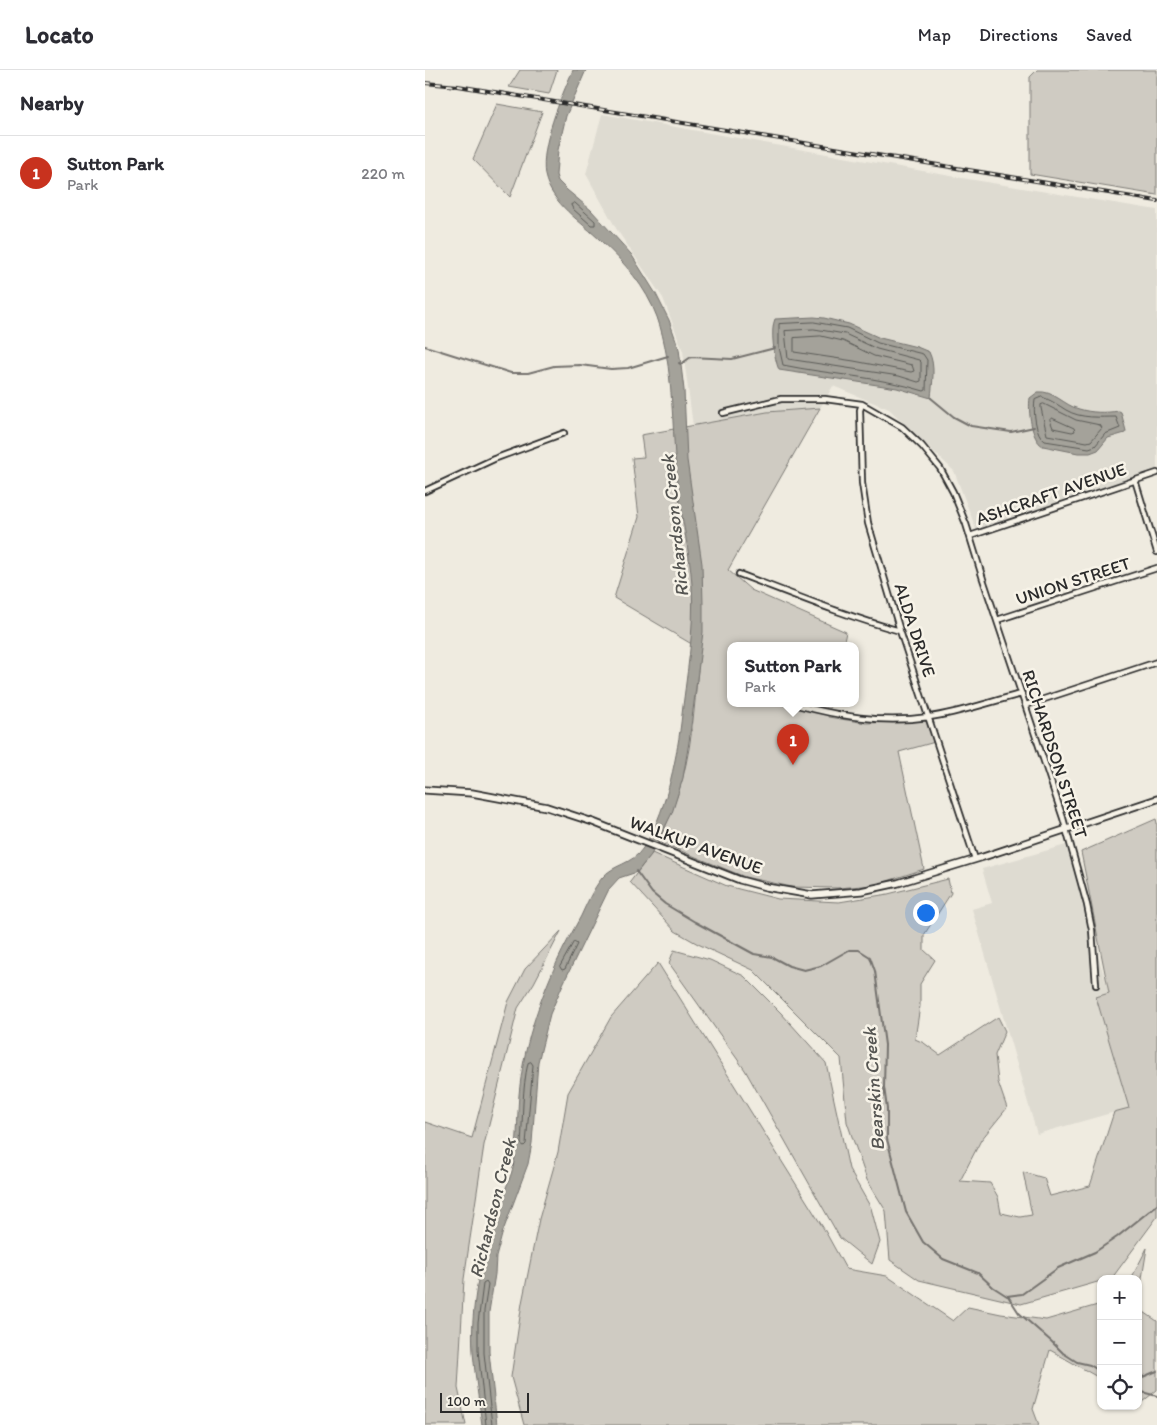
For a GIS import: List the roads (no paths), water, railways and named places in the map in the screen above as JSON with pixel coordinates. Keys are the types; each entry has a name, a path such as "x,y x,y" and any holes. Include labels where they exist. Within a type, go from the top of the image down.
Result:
{"street":[{"name":"ASHCRAFT AVENUE","path":"723,413 781,399 825,399 862,404 902,427 922,446 940,468 953,492 970,536 1157,472"},
{"name":"ALDA DRIVE","path":"862,404 864,502 868,523 900,631 975,860"},
{"path":"425,491 493,459 564,433"},
{"path":"1135,480 1157,552"},
{"name":"RICHARDSON STREET","path":"970,536 1081,878 1092,930 1096,985"},
{"name":"UNION STREET","path":"997,620 1157,568"},
{"path":"739,574 831,609 900,631"},
{"path":"1025,705 1157,662"},
{"path":"805,707 870,720 897,720 929,717 1022,694"},
{"name":"WALKUP AVENUE","path":"425,790 472,793 547,807 740,880 766,887 812,895 861,891 889,885 975,860 1157,799"}],"water":[{"path":"573,70 586,70 566,116 558,150 556,175 558,181 591,210 631,254 656,294 669,320 679,349 684,390 687,460 702,564 703,632 683,778 672,813 651,855 637,872 619,878 609,889 550,1014 538,1062 532,1143 528,1164 503,1231 496,1257 489,1312 489,1352 497,1425 482,1425 472,1336 475,1303 480,1270 492,1222 513,1168 521,1078 528,1043 550,978 593,891 606,873 639,854 658,820 676,755 691,637 693,603 691,572 677,483 667,356 657,317 641,285 610,249 560,204 548,185 545,175 544,163 548,136"},
{"path":"814,317 849,324 880,338 917,347 929,352 933,369 931,398 897,388 779,370 773,344 775,319"},
{"path":"1038,392 1049,393 1074,407 1084,410 1099,412 1119,411 1121,412 1126,431 1125,433 1108,438 1098,450 1090,453 1078,453 1043,446 1039,443 1033,431 1029,410 1030,398"}],"waterway":[{"path":"425,346 511,373 528,373 554,366 580,365 611,369 628,368 668,356"},
{"path":"679,363 681,364 691,357 732,359 775,348"},
{"path":"931,398 954,417 971,426 1011,432 1034,427"},
{"name":"Bearskin Creek","path":"636,871 652,893 665,904 754,954 772,957 789,966 804,970 821,966 849,950 859,950 870,957 875,971 885,1045 884,1087 887,1109 887,1139 906,1212 923,1242 943,1259 978,1273 993,1287 1007,1296 1022,1294 1058,1268 1095,1252 1157,1205"},
{"path":"1008,1296 1019,1313 1063,1353 1077,1362 1090,1365 1097,1369"},
{"path":"1142,1377 1157,1371"},
{"path":"1142,1392 1157,1396"}],"railway":[{"path":"425,83 458,86 1157,201"}],"place":[{"name":"Sutton Park","path":"793,765"}],"water label":[{"name":"Richardson Creek","path":"674,526"},
{"name":"Richardson Creek","path":"492,1208"}]}
